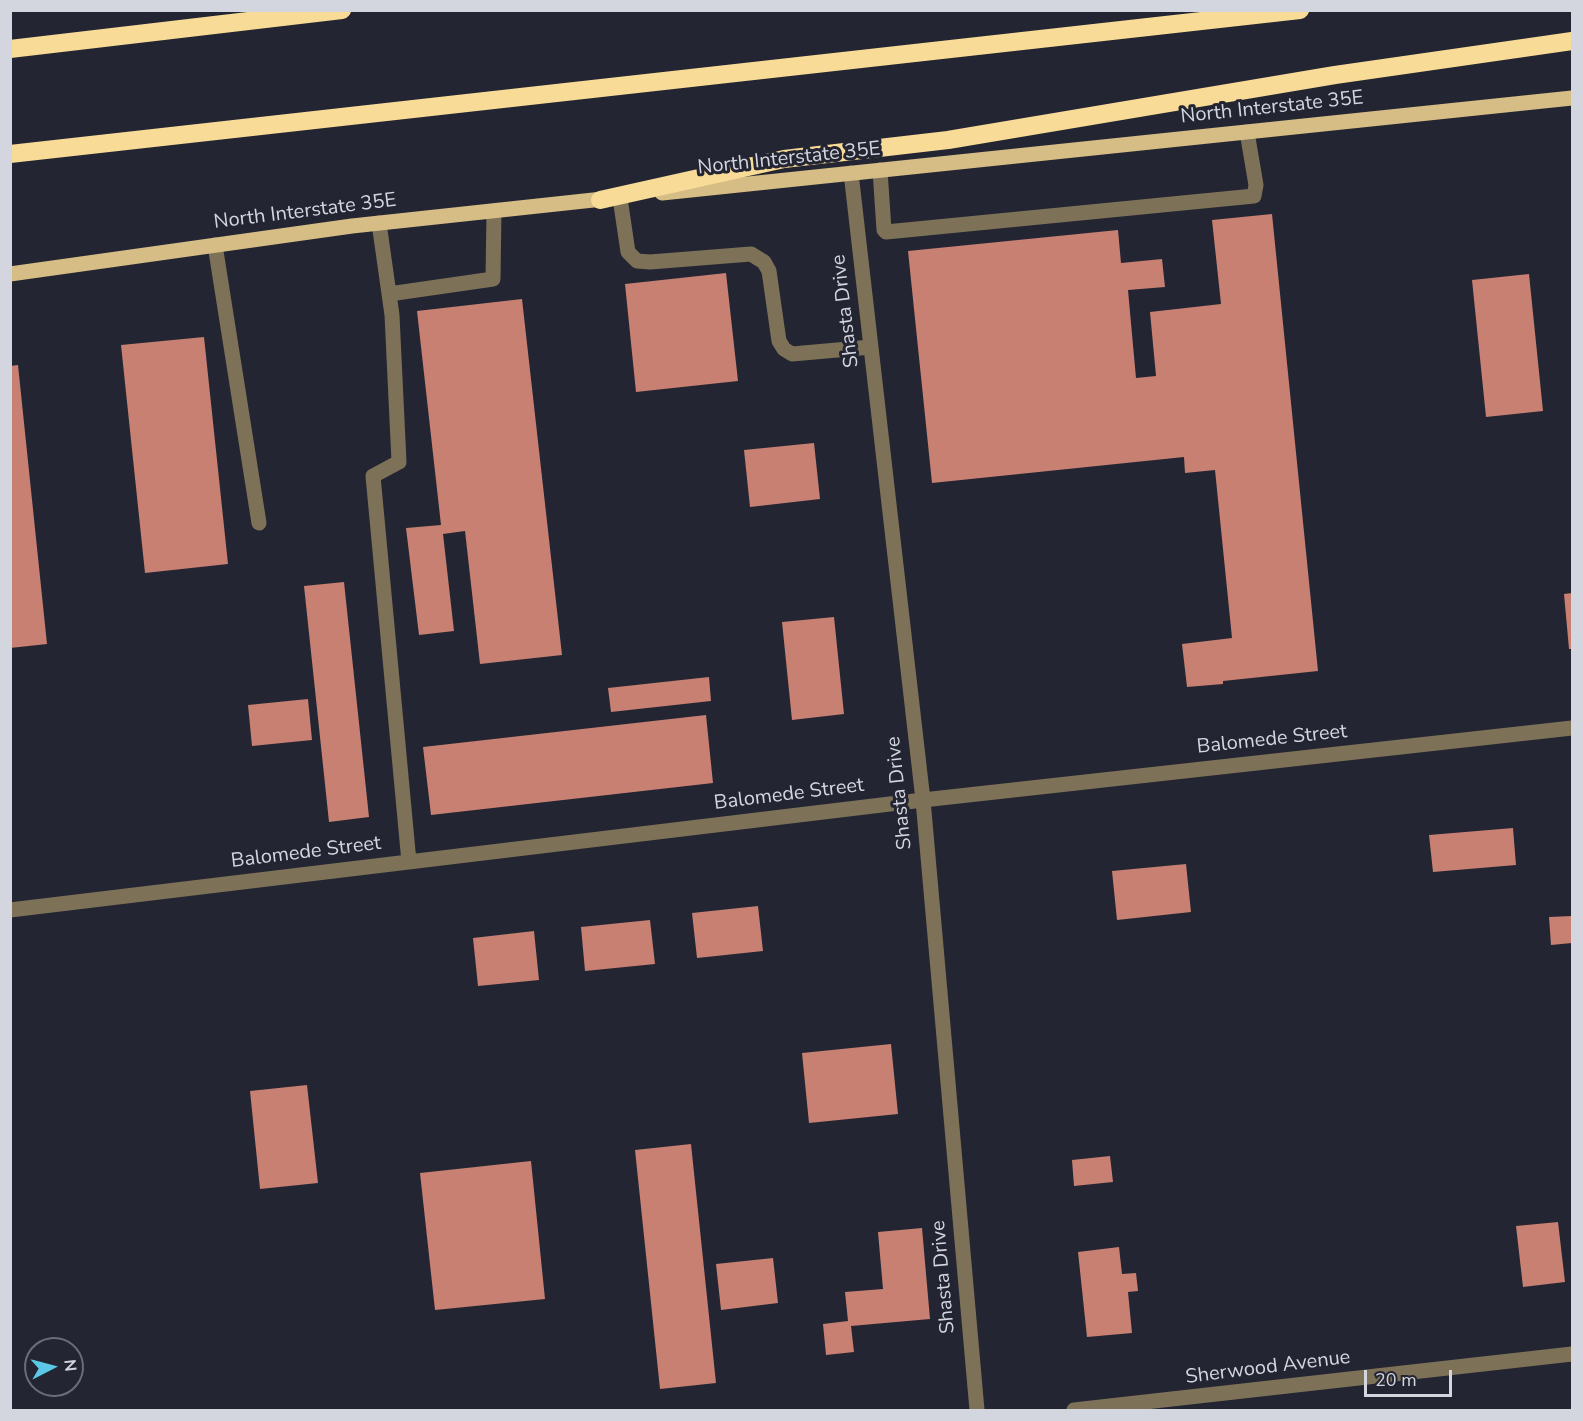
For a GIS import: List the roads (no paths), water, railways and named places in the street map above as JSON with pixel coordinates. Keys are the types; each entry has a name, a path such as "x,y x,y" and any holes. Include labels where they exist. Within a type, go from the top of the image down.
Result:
{"highway":[{"path":"10,49 342,10"},
{"path":"10,154 1300,10"},
{"path":"600,200 784,159 948,140 1335,75 1572,40"}],"main road":[{"name":"North Interstate 35E","path":"10,274 379,223 1572,98"}],"street":[{"path":"880,170 886,232 1254,196 1256,185 1247,132"},
{"name":"Shasta Drive","path":"851,173 923,800 977,1410"},
{"path":"620,198 628,252 637,261 751,254 764,262 769,271 779,341 784,349 792,354 871,347"},
{"path":"389,294 493,279 494,211"},
{"path":"379,223 392,315 399,462 373,476 409,862"},
{"path":"214,245 259,523"},
{"name":"Balomede Street","path":"10,910 923,800 1572,728"},
{"name":"Sherwood Avenue","path":"1074,1410 1207,1404 1572,1354"}]}
